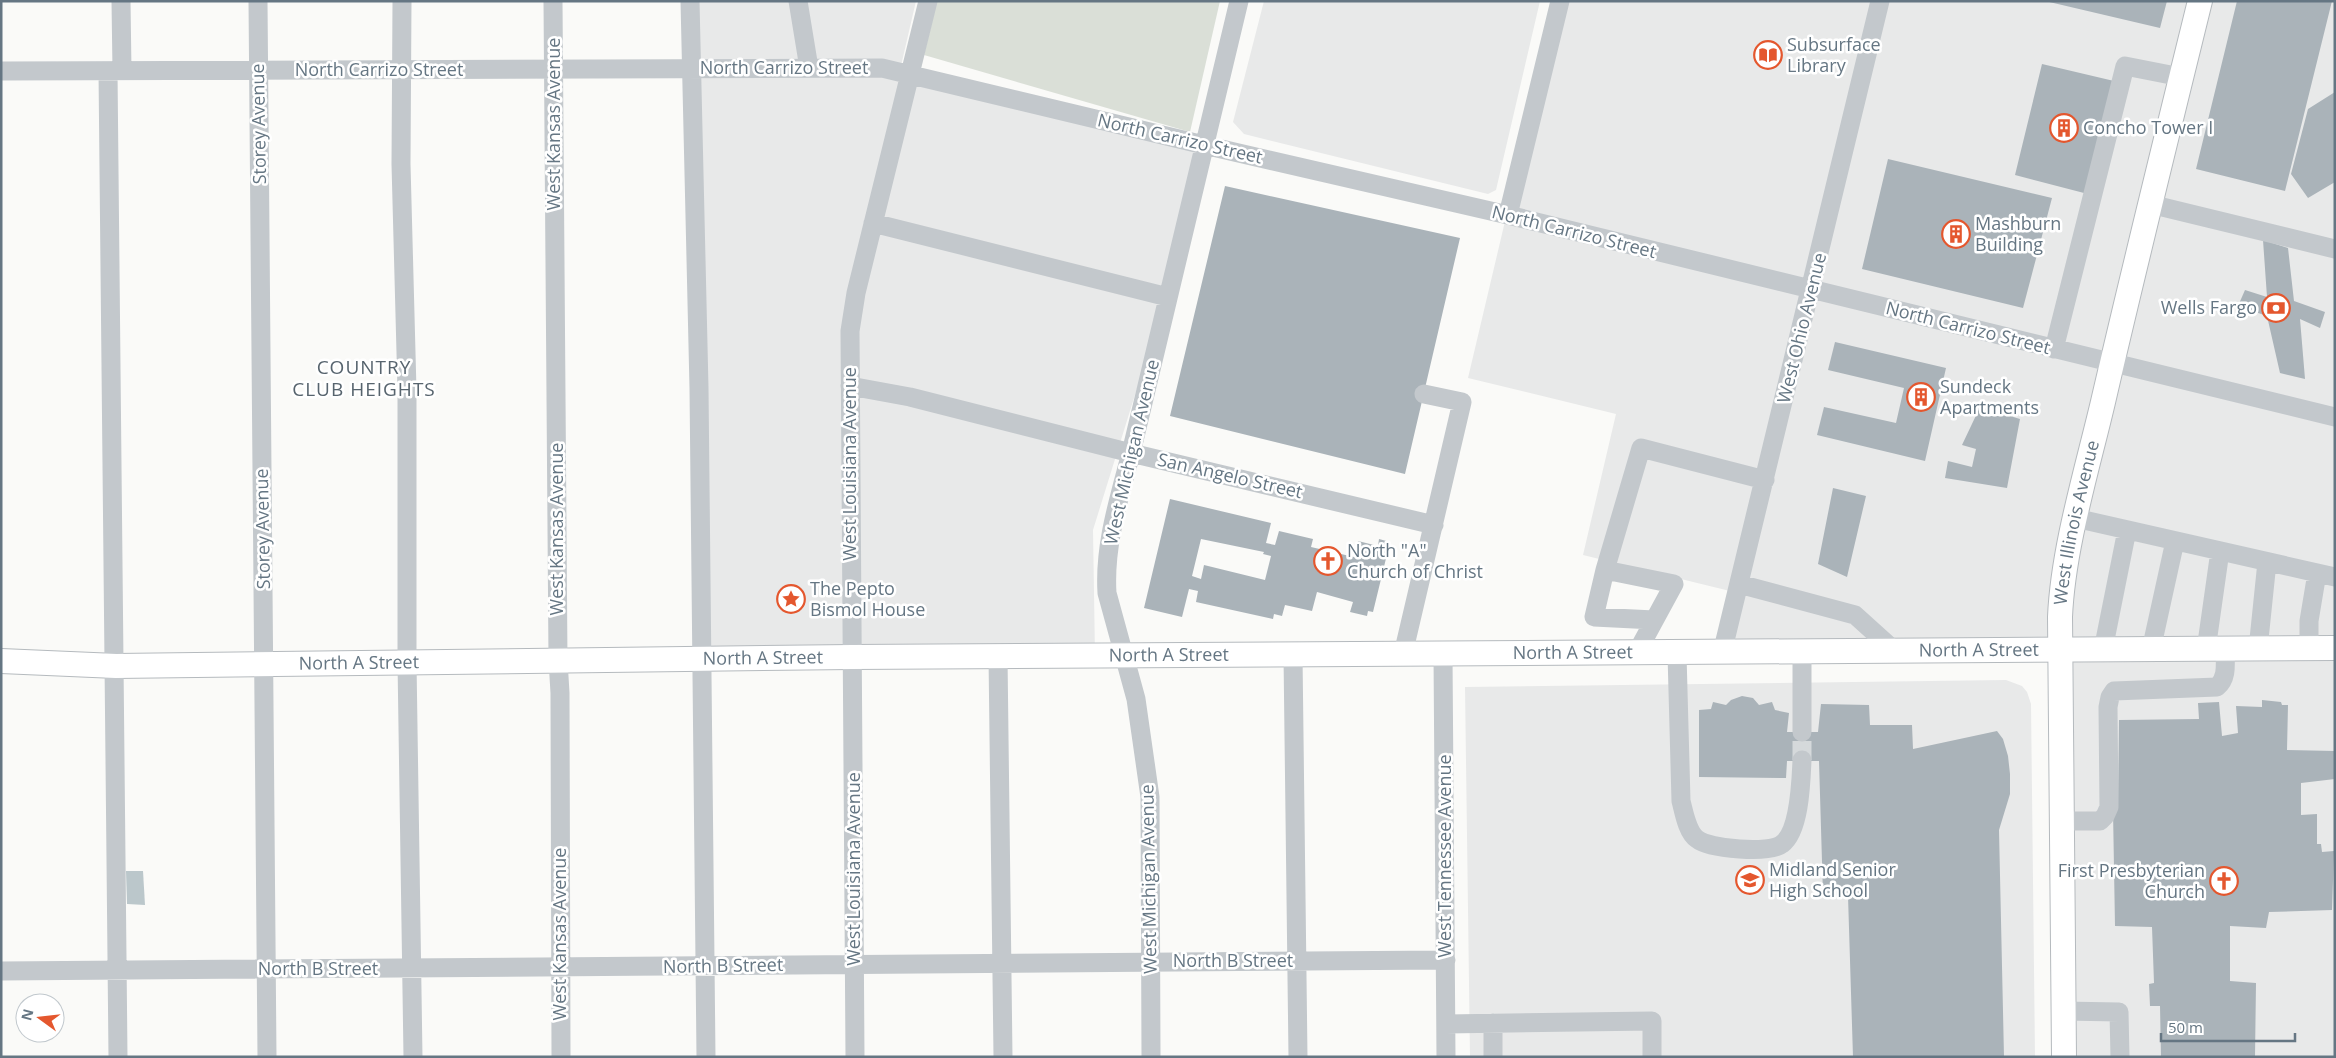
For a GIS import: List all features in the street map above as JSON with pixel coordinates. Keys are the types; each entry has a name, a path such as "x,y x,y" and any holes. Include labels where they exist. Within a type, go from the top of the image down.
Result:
{"main road":[{"name":"West Illinois Avenue","path":"2064,1057 2060,651 2063,583 2112,363 2200,1"},
{"name":"North A Street","path":"1,661 116,666 702,658 1677,654 2335,648"}],"street":[{"path":"118,1057 115,71 121,1"},
{"name":"Storey Avenue","path":"258,1 267,1057"},
{"path":"402,1 401,174 407,390 407,662 413,1057"},
{"name":"West Kansas Avenue","path":"553,1 558,660 560,693 561,1057"},
{"path":"690,1 699,359 706,1057"},
{"path":"798,1 808,68"},
{"name":"West Louisiana Avenue","path":"855,1057 851,362 849,355 851,318 928,1"},
{"name":"West Michigan Avenue","path":"1151,1057 1150,797 1136,699 1107,593 1106,576 1110,536 1239,1"},
{"path":"1508,215 1560,1"},
{"name":"West Ohio Avenue","path":"1722,653 1880,1"},
{"path":"2054,349 2125,66 2181,77"},
{"name":"North Carrizo Street","path":"1,71 882,68 1204,146 1508,215 2335,417"},
{"path":"2150,204 2335,249"},
{"path":"873,223 1168,297"},
{"name":"San Angelo Street","path":"850,386 910,397 1131,453 1434,525"},
{"path":"1403,654 1462,402 1424,394"},
{"path":"1654,620 1594,617 1605,570 1641,448 1764,480"},
{"path":"2076,518 2326,575 2309,621 2310,649"},
{"path":"2103,650 2127,530"},
{"path":"2151,650 2175,541"},
{"path":"2062,822 2100,821 2105,816 2109,807 2108,707 2110,696 2114,691 2217,687 2223,682 2225,675 2216,650 2220,551"},
{"path":"2258,649 2267,562"},
{"path":"1605,570 1674,584 1636,654"},
{"path":"1739,584 1855,615 1896,652"},
{"path":"1802,653 1802,732"},
{"path":"1677,654 1681,801 1686,822 1696,839 1714,846 1736,848 1770,848 1782,845 1790,834 1799,803 1802,760"},
{"path":"1294,655 1298,1057"},
{"name":"West Tennessee Avenue","path":"1443,655 1446,1057"},
{"path":"998,656 1003,1057"},
{"name":"North B Street","path":"1,971 1446,960"},
{"path":"2063,1011 2119,1012 2120,1057"},
{"path":"1446,1024 1652,1021 1652,1057"},
{"path":"1493,1023 1493,1057"}],"shaded area":[{"path":"698,1 916,1 900,70 1202,143 1166,295 1093,530 1095,656 704,668"},
{"path":"937,1 1220,1 1190,132 924,55"},
{"path":"1264,1 1540,1 1496,190 1488,194 1244,134 1233,122"},
{"path":"1557,1 2335,1 2335,1057 2064,1057 2058,651 1718,655 1734,592 1583,555 1616,414 1468,378"},
{"name":"Midland Senior High School","path":"2006,680 2022,686 2027,692 2031,704 2035,1057 1470,1057 1465,687"},
{"path":"126,871 143,871 145,905 127,904"}],"building":[{"path":"2045,1 2167,1 2160,28"},
{"path":"2237,1 2332,1 2285,191 2196,169"},
{"name":"Concho Tower I","path":"2042,64 2114,81 2084,193 2015,175"},
{"path":"2335,92 2335,182 2308,198 2291,174 2308,109"},
{"name":"Mashburn Building","path":"1888,159 2052,198 2023,308 1862,269"},
{"path":"1225,186 1460,238 1405,474 1170,416"},
{"path":"2263,240 2288,248 2294,301 2325,312 2320,328 2300,319 2305,379 2280,373 2267,316 2238,306 2245,290 2267,297"},
{"name":"Sundeck Apartments","path":"1835,342 1946,368 1925,461 1817,435 1824,407 1896,423 1904,388 1828,370"},
{"path":"1980,407 2020,419 2007,488 1945,478 1948,461 1972,467 1976,449 1962,445"},
{"path":"1833,488 1866,496 1847,577 1818,564"},
{"name":"North \"A\" Church of Christ","path":"1170,499 1271,523 1266,543 1275,545 1279,531 1313,539 1311,547 1354,557 1358,541 1378,546 1379,539 1390,542 1373,612 1368,611 1367,616 1350,612 1353,602 1317,592 1312,611 1285,605 1282,616 1274,614 1273,619 1196,602 1198,591 1189,589 1182,617 1144,608","holes":["1201,539 1264,552 1263,554 1271,556 1265,580 1204,565 1201,579 1192,576"]},
{"path":"1742,696 1753,698 1759,705 1772,702 1775,710 1789,713 1787,732 1818,732 1821,704 1869,705 1870,725 1912,725 1913,749 1997,731 2003,739 2008,756 2010,774 2010,794 1999,830 2004,1057 1853,1057 1848,896 1823,895 1819,761 1787,761 1786,778 1699,777 1699,710 1711,709 1713,702 1726,705 1731,700"},
{"name":"First Presbyterian Church","path":"2262,700 2281,702 2282,705 2288,705 2287,750 2335,751 2335,779 2301,783 2301,815 2317,814 2317,844 2321,844 2322,852 2334,851 2332,910 2269,912 2266,928 2230,926 2230,981 2256,983 2255,1057 2161,1057 2160,1006 2150,1006 2149,984 2154,983 2152,927 2115,926 2113,810 2118,808 2119,720 2199,719 2198,703 2219,702 2222,736 2238,733 2236,706 2262,707"}],"tunnel":[{"path":"1802,732 1802,760"}],"place":[{"name":"Subsurface Library","path":"1768,55"},
{"name":"Concho Tower I","path":"2064,128"},
{"name":"Mashburn Building","path":"1956,234"},
{"name":"Wells Fargo","path":"2276,308"},
{"name":"Sundeck Apartments","path":"1921,397"},
{"name":"North \"A\" Church of Christ","path":"1328,561"},
{"name":"The Pepto Bismol House","path":"791,599"},
{"name":"Midland Senior High School","path":"1750,880"},
{"name":"First Presbyterian Church","path":"2224,881"}],"district":[{"name":"COUNTRY CLUB HEIGHTS","path":"364,378"}]}
